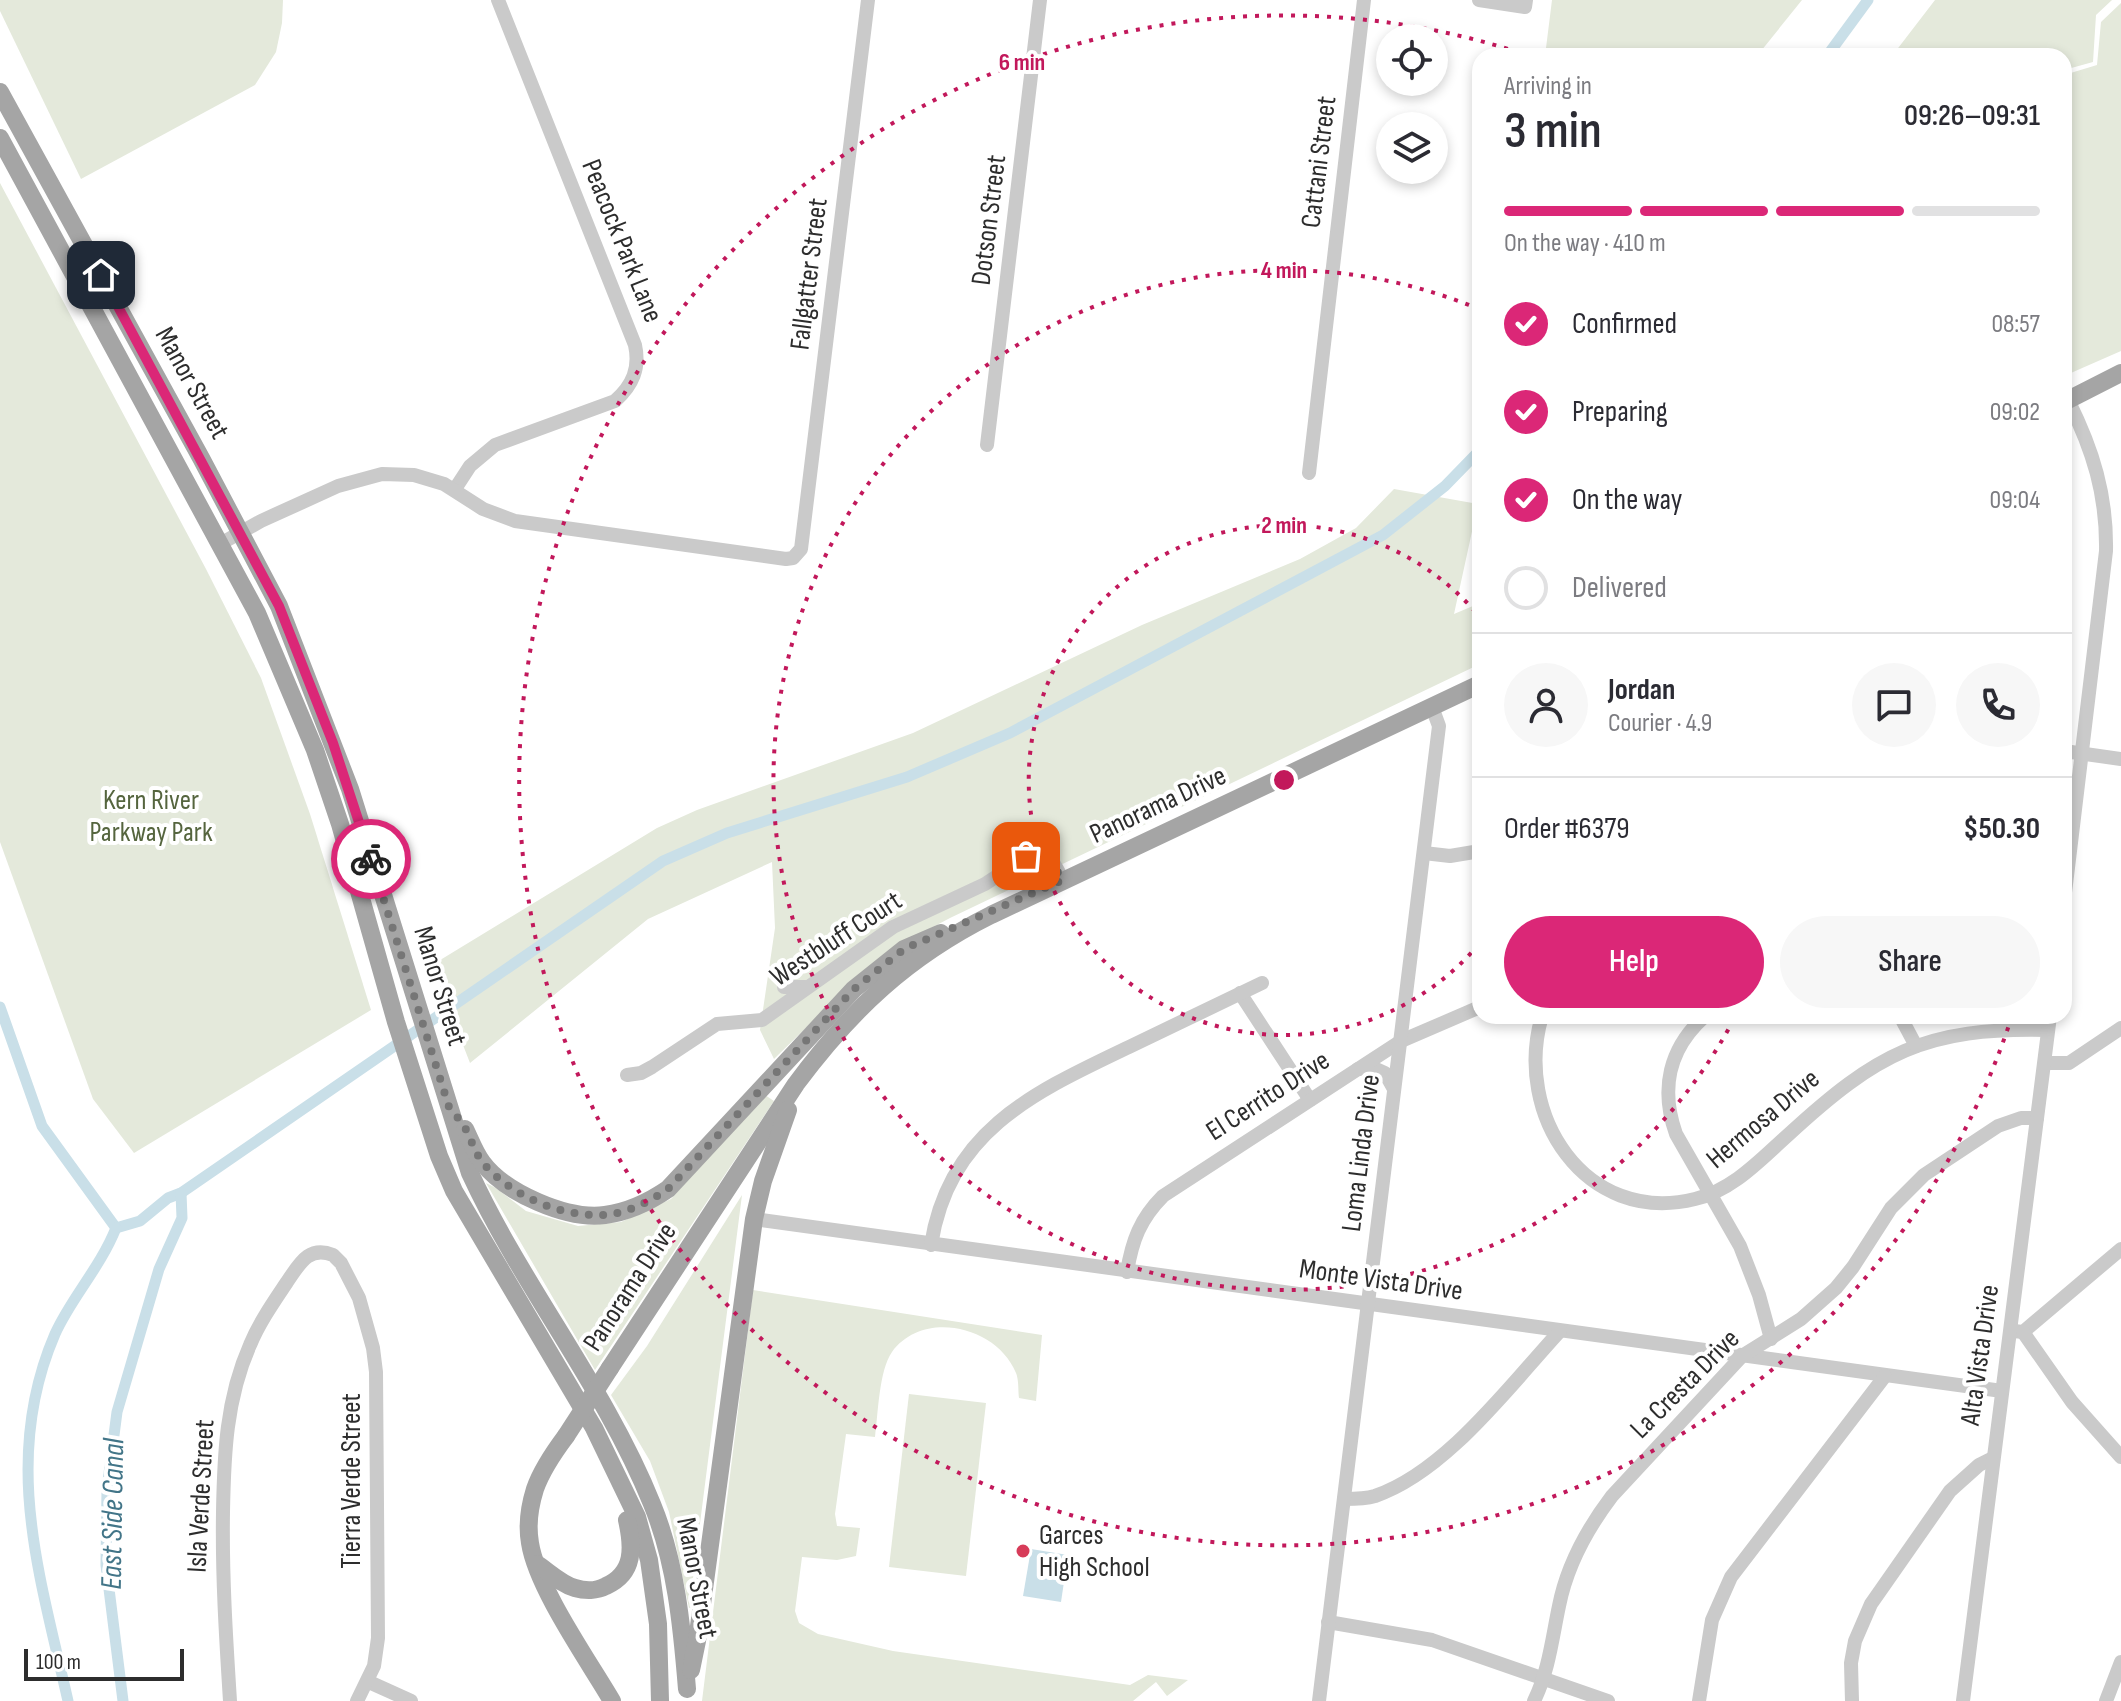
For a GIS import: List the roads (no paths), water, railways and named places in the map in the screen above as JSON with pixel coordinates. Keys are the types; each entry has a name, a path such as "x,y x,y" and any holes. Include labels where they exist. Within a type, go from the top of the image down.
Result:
{"main road":[{"name":"Manor Street","path":"0,92 279,606 333,743 470,1173 492,1221 618,1431 653,1505 675,1590 686,1695"},
{"name":"Manor Street","path":"0,138 257,613 315,750 340,824 396,1022 439,1156 454,1191 594,1428 637,1517 649,1560 658,1624 660,1693"},
{"path":"2072,398 2121,373"},
{"name":"Panorama Drive","path":"612,1701 535,1562 529,1526 535,1489 542,1472 610,1368 796,1084 826,1044 870,996 960,931 1472,688"},
{"path":"449,1107 464,1127 482,1162 508,1187 561,1210 579,1214 602,1215 640,1205 668,1189 854,989 893,956 1058,882"},
{"path":"686,1695 697,1641 754,1219 763,1181 796,1084"},
{"path":"535,1562 577,1589 602,1589 625,1572 631,1556 631,1541 616,1473"}],"street":[{"name":"Peacock Park Lane","path":"455,489 470,466 495,445 615,401 629,387 637,366 635,345 498,0"},
{"name":"Fallgatter Street","path":"455,489 483,509 515,521 786,559 797,554 801,549 868,0"},
{"name":"Dotson Street","path":"987,445 1040,0"},
{"name":"Cattani Street","path":"1309,473 1364,0"},
{"path":"1479,0 1525,3"},
{"path":"2072,413 2094,455 2101,479 2107,526 2072,836"},
{"path":"220,544 325,492 363,478 382,474 414,475 455,489"},
{"name":"Loma Linda Drive","path":"1319,1701 1439,726 1432,707"},
{"path":"2072,752 2121,759"},
{"path":"1424,853 1450,856 1472,852"},
{"name":"Westbluff Court","path":"627,1075 652,1067 717,1024 762,1020 893,927 985,884 1032,853 1046,855 1058,882"},
{"path":"931,1245 935,1218 948,1182 975,1146 1015,1109 1061,1079 1262,983"},
{"path":"784,987 805,987"},
{"path":"1240,993 1310,1100"},
{"name":"El Cerrito Drive","path":"1127,1272 1141,1222 1163,1196 1401,1041 1472,1010"},
{"name":"Hermosa Drive","path":"1541,1024 1536,1064 1541,1103 1554,1138 1575,1166 1607,1189 1641,1201 1678,1202 1711,1194 1747,1173 1834,1093 1857,1076 1916,1046 1967,1033 2041,1024"},
{"path":"1697,1024 1676,1053 1667,1087 1671,1118 1676,1134 1749,1267 1771,1339"},
{"path":"1904,1024 1916,1046"},
{"name":"Alta Vista Drive","path":"1963,1701 2002,1391 2017,1331 2049,1024"},
{"path":"2045,1063 2069,1063 2121,1029"},
{"path":"1358,1069 1374,1068 1385,1073 1395,1092"},
{"name":"La Cresta Drive","path":"1534,1701 1543,1678 1565,1581 1585,1534 1612,1496 1742,1356 1801,1319 1836,1288 1891,1208 1924,1175 1998,1126 2021,1118 2037,1118"},
{"name":"Monte Vista Drive","path":"754,1219 2002,1391"},
{"path":"2121,1249 2017,1331 2072,1402 2121,1457"},
{"name":"Isla Verde Street","path":"230,1701 223,1593 224,1448 240,1370 257,1329 303,1259 316,1251 325,1252 341,1263"},
{"name":"Tierra Verde Street","path":"341,1263 368,1324 376,1372 378,1638 369,1682 357,1701"},
{"path":"1344,1499 1372,1497 1428,1467 1464,1436 1560,1331"},
{"path":"1699,1701 1712,1620 1731,1577 1885,1376"},
{"path":"1852,1701 1851,1663 1855,1641 1871,1604 1950,1491 1979,1465 1993,1458"},
{"path":"1328,1622 1422,1637 1608,1701"},
{"path":"2106,1701 2118,1679 2121,1662"},
{"path":"369,1682 411,1701"}],"water":[{"path":"1031,1549 1068,1555 1061,1602 1023,1596"}],"waterway":[{"path":"1833,48 1868,0"},
{"path":"116,1228 140,1221 168,1198 181,1193 663,861 727,833 907,777 1010,733 1383,535 1445,486 1472,458"},
{"path":"0,1007 42,1126 116,1228"},
{"name":"East Side Canal","path":"123,1701 106,1565 107,1489 117,1412 159,1269 182,1218 181,1193"},
{"path":"68,1701 37,1563 28,1472 30,1426 39,1381 55,1334 116,1228"}],"place":[{"name":"Garces High School","path":"1023,1551"}],"park label":[{"name":"Kern River Parkway Park","path":"151,816"}]}
